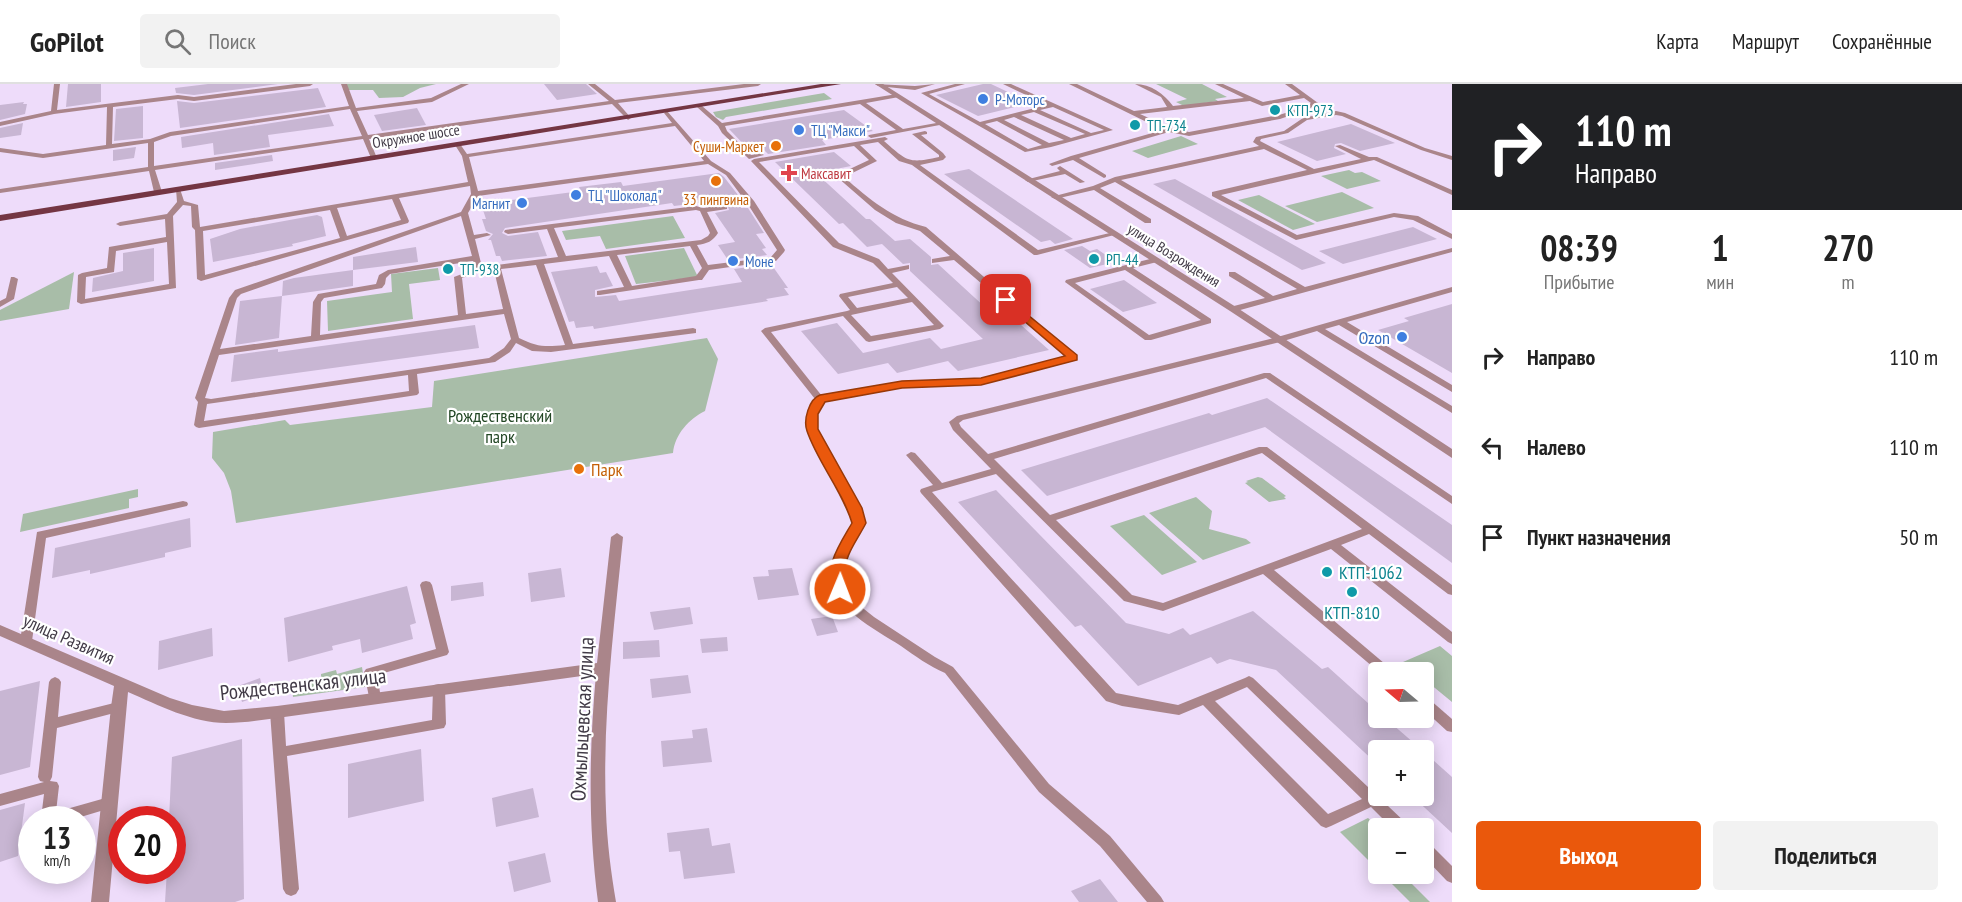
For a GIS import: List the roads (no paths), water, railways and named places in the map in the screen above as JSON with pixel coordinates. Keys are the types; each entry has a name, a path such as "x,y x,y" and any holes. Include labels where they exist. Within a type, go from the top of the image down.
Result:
{"main road":[{"name":"Окружное шоссе","path":"0,218 837,84"}],"street":[{"name":"улица Возрождения","path":"878,84 1233,309 1452,454"},
{"name":"Охмыльцевская улица","path":"607,902 598,813 598,724 616,537"},
{"name":"улица Развития","path":"0,630 122,684"},
{"name":"Рождественская улица","path":"122,684 192,711 224,717 277,712 604,667"},
{"path":"100,902 117,706 122,684"}],"lane":[{"path":"54,112 57,84"},
{"path":"0,124 54,112 178,97 194,99 310,84"},
{"path":"344,84 351,109 374,158"},
{"path":"0,150 43,156 151,141 170,134 432,100 466,84"},
{"path":"591,84 614,102 628,118"},
{"path":"0,191 366,137 758,84"},
{"path":"878,84 915,88 932,84"},
{"path":"924,93 962,84"},
{"path":"915,88 1027,151 1110,130 1006,84"},
{"path":"1072,84 1169,130 1189,134 1280,117 1315,103 1288,84"},
{"path":"1138,84 1163,96 1170,106"},
{"path":"1218,84 1262,104"},
{"path":"722,125 897,96"},
{"path":"1280,117 1256,105 1304,96"},
{"path":"1135,113 1170,106 1187,108 1250,99"},
{"path":"861,102 902,131"},
{"path":"979,124 1053,105"},
{"path":"109,146 110,106"},
{"path":"700,107 722,125 723,132 750,157 902,131 945,127"},
{"path":"1035,110 1091,135"},
{"path":"600,293 699,278 706,268 772,259 782,250 728,174 710,162 667,113"},
{"path":"1313,171 1263,147 1256,142 1258,138 1286,132 1305,119 1339,113 1423,149 1452,158"},
{"path":"1015,115 1070,141"},
{"path":"998,119 1049,146"},
{"path":"465,156 676,124"},
{"path":"845,313 869,339 940,326 876,261 836,245 754,161 945,127"},
{"path":"1082,182 1052,164 1169,130"},
{"path":"879,140 895,157 907,163 915,164 943,157 915,134"},
{"path":"151,141 152,169 158,192"},
{"path":"820,399 902,384 981,381 1073,357 923,229 907,226 873,206 839,176 878,160 855,144"},
{"path":"412,372 414,393 199,425 203,401 200,398 232,298 238,292 464,213 475,194 465,156 458,145"},
{"path":"1338,146 1367,159"},
{"path":"1055,197 1095,188 1115,179 1263,147"},
{"path":"1073,158 1104,176"},
{"path":"1452,193 1375,158 1215,194 1296,238 1394,215 1415,218 1452,237"},
{"path":"475,194 710,162"},
{"path":"915,164 1037,253 1114,234"},
{"path":"1028,180 1066,172"},
{"path":"1115,179 1304,290"},
{"path":"199,229 472,184"},
{"path":"1095,188 1148,221"},
{"path":"178,190 181,202"},
{"path":"181,202 194,205 196,227 199,229 201,279 405,220 395,197"},
{"path":"120,224 169,216 181,202"},
{"path":"332,206 344,239"},
{"path":"508,232 688,208 703,210 724,207"},
{"path":"462,317 459,277 479,270 703,242 711,238 714,233 703,210"},
{"path":"464,213 479,270"},
{"path":"169,216 173,286 81,302 82,275 111,270 112,249 170,239"},
{"path":"550,226 563,259"},
{"path":"470,238 487,235"},
{"path":"692,243 706,268"},
{"path":"1233,309 1452,250"},
{"path":"612,253 629,289"},
{"path":"935,261 956,257"},
{"path":"315,338 317,302 321,296 379,286 382,277 388,272 476,258"},
{"path":"1126,267 1208,321 1148,338 1069,282 1126,267 1154,260"},
{"path":"539,262 570,346"},
{"path":"886,272 906,267"},
{"path":"497,268 515,339 532,348 570,346 693,331"},
{"path":"1232,274 1272,299"},
{"path":"0,304 10,299 14,279"},
{"path":"855,311 843,296 899,284"},
{"path":"1370,530 1163,607 1128,598 956,428 954,422 960,418 1277,340 1452,290"},
{"path":"820,399 765,331 914,299"},
{"path":"214,353 507,310"},
{"path":"1340,322 1452,389"},
{"path":"1318,328 1452,410"},
{"path":"203,401 492,360 507,350 515,339"},
{"path":"987,458 1267,375 1452,501"},
{"path":"820,399 812,414 812,429 855,508 859,523 845,548 838,568 840,589 854,608 876,626 902,640 930,662 949,670 1044,788 1105,841 1156,902"},
{"path":"1048,519 1263,449 1452,591"},
{"path":"911,455 940,487"},
{"path":"998,470 925,491 1111,697 1122,701 1179,710 1249,681 1368,795"},
{"path":"26,641 41,535 183,504"},
{"path":"1332,544 1452,639"},
{"path":"1266,569 1375,662"},
{"path":"375,698 370,672 442,652 426,585"},
{"path":"45,777 55,682"},
{"path":"281,752 439,724 439,689"},
{"path":"1205,699 1326,822 1368,802"},
{"path":"50,724 117,706"},
{"path":"277,712 291,889"},
{"path":"1434,712 1452,727"},
{"path":"0,800 52,786 51,806"},
{"path":"96,807 109,803"},
{"path":"1379,806 1392,818"},
{"path":"1434,859 1452,876"}],"place":[{"name":"Р-Моторс","path":"983,99"},
{"name":"КТП-973","path":"1275,110"},
{"name":"ТП-734","path":"1135,125"},
{"name":"ТЦ \"Макси\"","path":"799,130"},
{"name":"Суши-Маркет","path":"776,146"},
{"name":"Максавит","path":"789,173"},
{"name":"33 пингвина","path":"716,181"},
{"name":"ТЦ \"Шоколад\"","path":"576,195"},
{"name":"Магнит","path":"522,203"},
{"name":"РП-44","path":"1094,259"},
{"name":"Моне","path":"733,261"},
{"name":"ТП-938","path":"448,269"},
{"name":"Ozon","path":"1402,337"},
{"name":"Парк","path":"579,469"},
{"name":"КТП-1062","path":"1327,572"},
{"name":"КТП-810","path":"1352,592"}],"park label":[{"name":"Рождественский парк","path":"500,425"}]}
